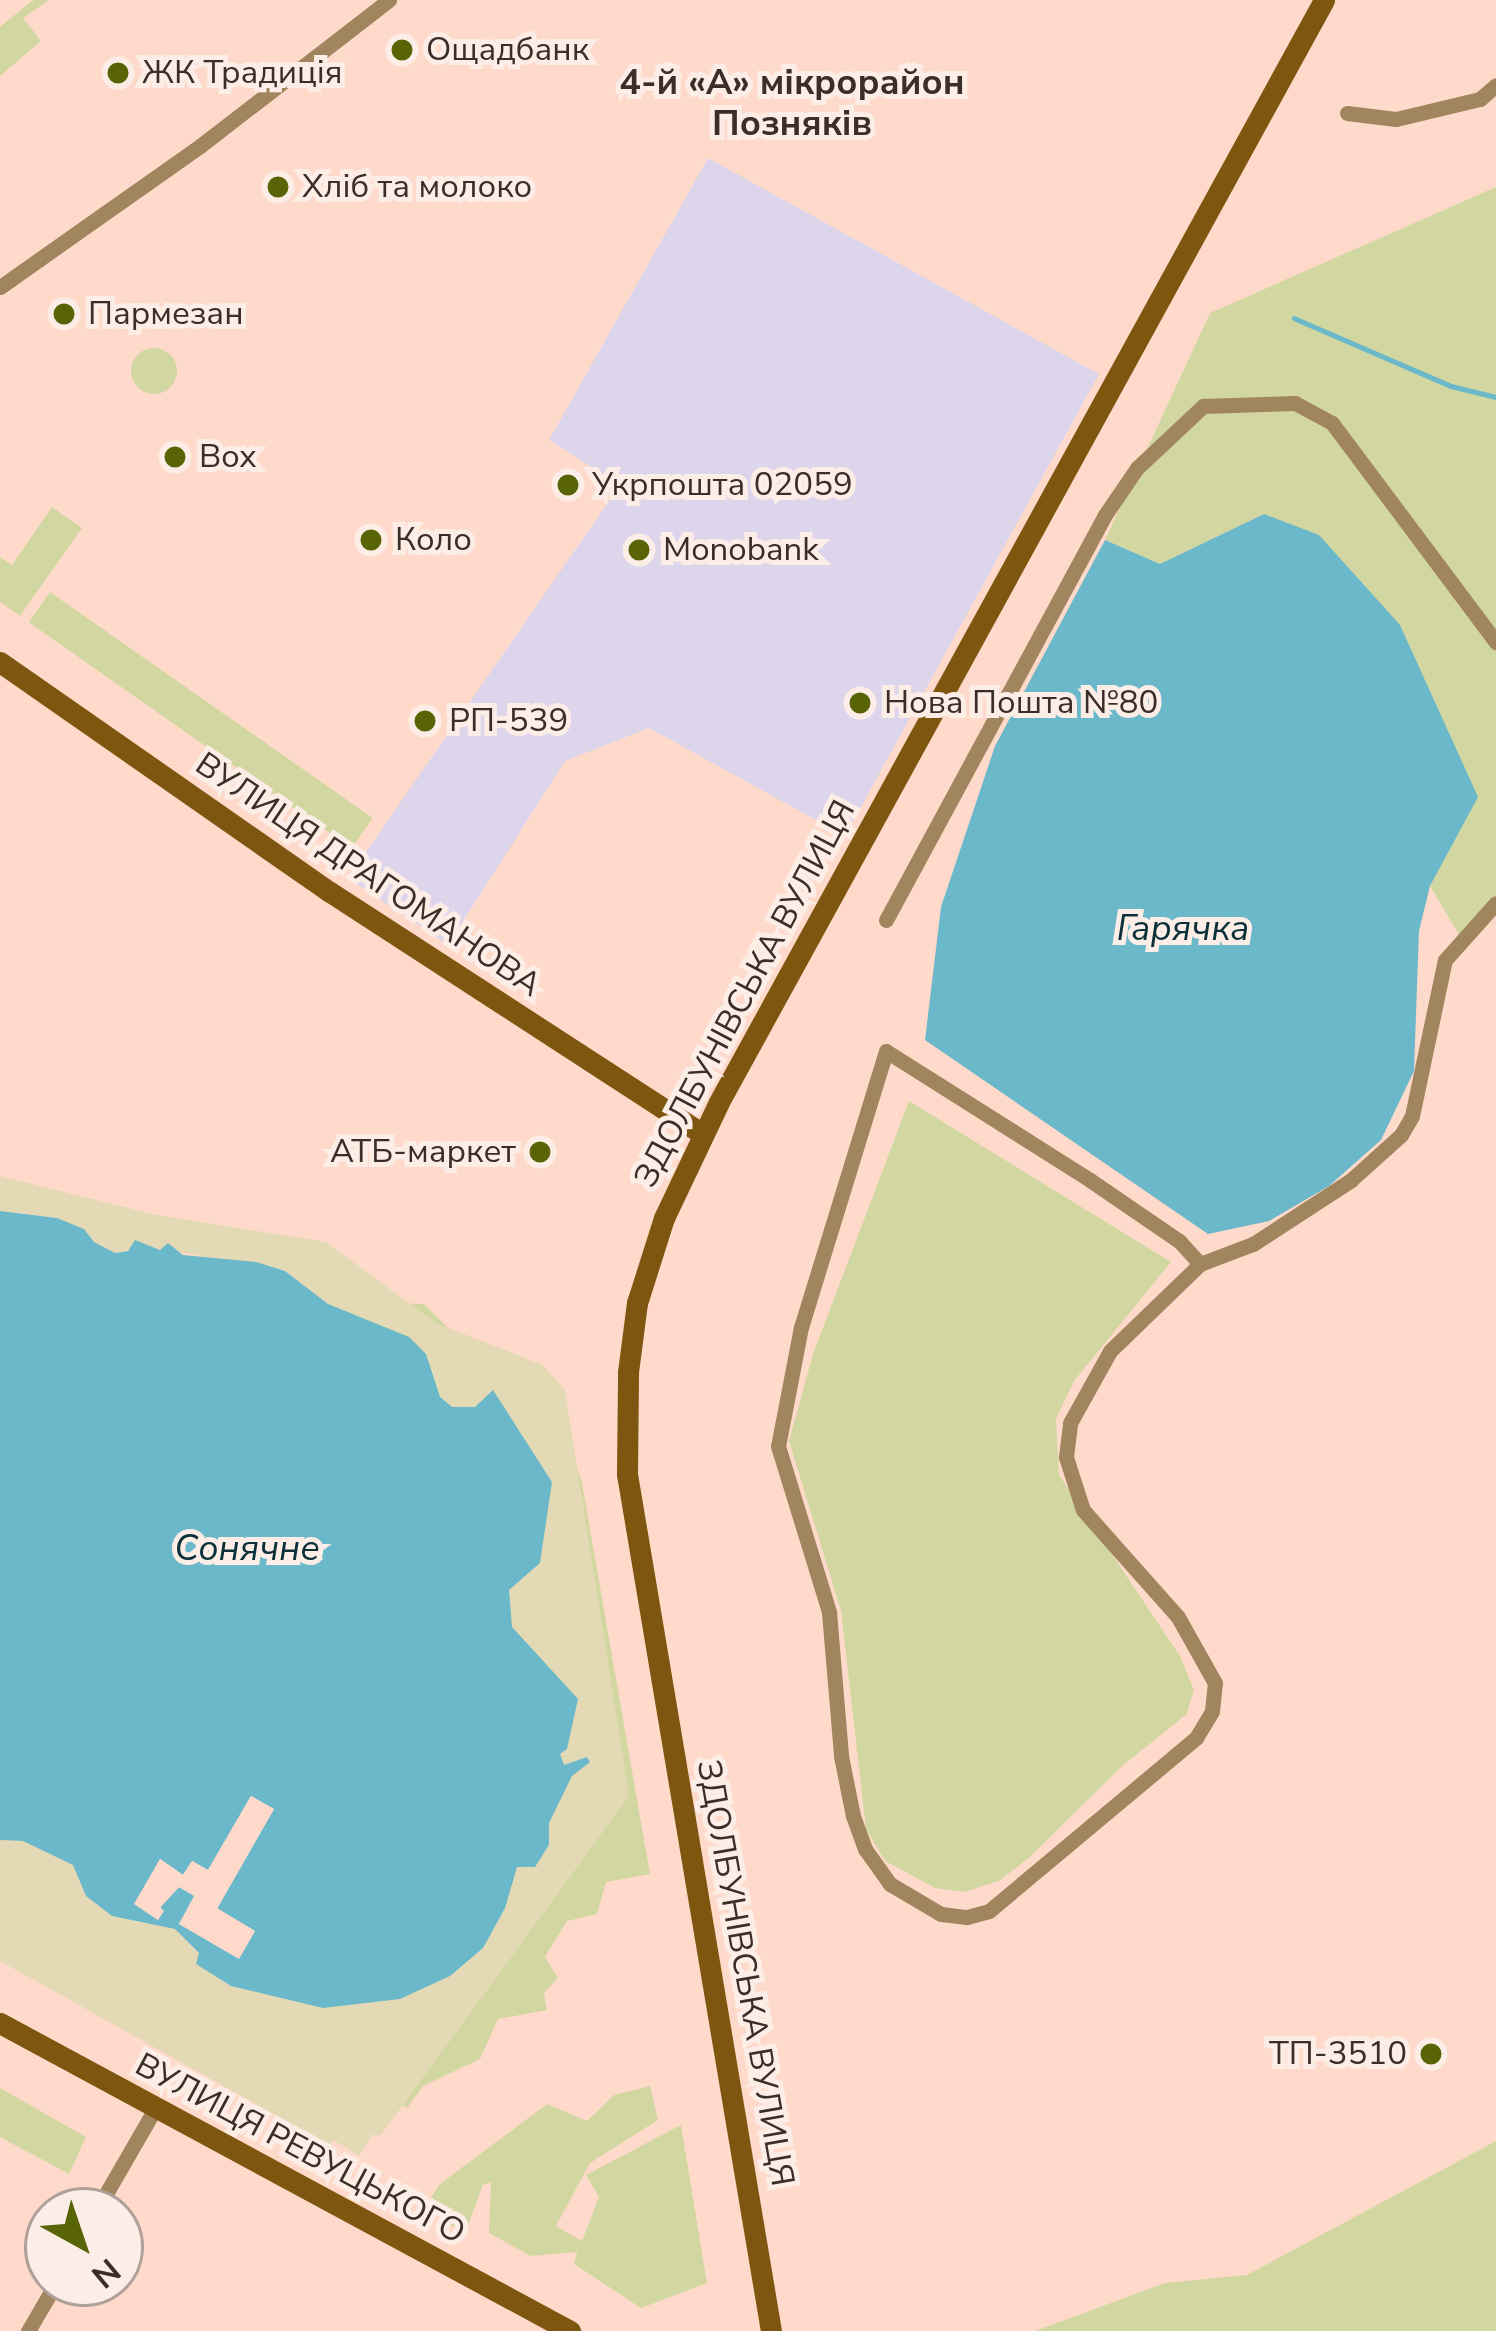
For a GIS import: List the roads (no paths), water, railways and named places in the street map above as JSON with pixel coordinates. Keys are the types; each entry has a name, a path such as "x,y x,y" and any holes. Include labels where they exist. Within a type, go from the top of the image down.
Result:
{"street":[{"path":"0,287 200,146 388,0"},
{"name":"ЗДОЛБУНІВСЬКА ВУЛИЦЯ","path":"771,2331 627,1474 626,1408 638,1303 664,1218 703,1134 1324,0"},
{"path":"1347,113 1396,119 1480,99 1496,85"},
{"path":"886,920 1105,515 1137,468 1203,406 1295,403 1332,423 1496,642"},
{"name":"ВУЛИЦЯ ДРАГОМАНОВА","path":"0,662 330,892 703,1134"},
{"path":"1200,1264 1179,1241 1090,1180 886,1052 801,1328 778,1446 830,1612 841,1756 853,1816 865,1849 890,1884 941,1914 967,1917 989,1911 1196,1738 1212,1711 1215,1683 1178,1617 1083,1510 1066,1456 1078,1400 1110,1351 1200,1264 1253,1244 1351,1180 1401,1135 1412,1116 1445,960 1496,903"},
{"name":"ВУЛИЦЯ РЕВУЦЬКОГО","path":"0,2023 570,2331"},
{"path":"110,2187 155,2109"}],"water":[{"name":"Гарячка","path":"1264,514 1319,535 1400,625 1478,797 1430,886 1419,931 1414,1071 1381,1140 1329,1186 1269,1221 1208,1234 925,1040 941,907 995,746 1105,540 1160,564"},
{"name":"Сонячне","path":"0,1211 57,1218 84,1229 94,1242 115,1253 128,1251 135,1240 160,1250 168,1243 183,1255 256,1262 285,1271 328,1304 409,1337 426,1354 440,1397 452,1407 475,1407 493,1390 552,1482 540,1563 509,1590 512,1627 578,1699 567,1749 560,1754 564,1765 587,1757 590,1762 572,1776 549,1823 549,1845 535,1867 517,1867 505,1908 483,1948 450,1976 400,1999 323,2008 231,1986 196,1964 199,1953 175,1929 112,1916 86,1896 73,1865 23,1841 0,1840","holes":["251,1796 274,1809 217,1909 255,1931 239,1958 179,1924 195,1896 179,1887 160,1908 158,1920 135,1904 160,1859 183,1875 192,1861 208,1870"]}],"waterway":[{"path":"1294,318 1451,386 1496,397"}],"place":[{"name":"Ощадбанк","path":"402,50"},
{"name":"ЖК Традиція","path":"118,73"},
{"name":"Хліб та молоко","path":"278,187"},
{"name":"Пармезан","path":"64,314"},
{"name":"Box","path":"175,457"},
{"name":"Укрпошта 02059","path":"568,485"},
{"name":"Коло","path":"371,540"},
{"name":"Monobank","path":"639,550"},
{"name":"Нова Пошта №80","path":"860,703"},
{"name":"РП-539","path":"425,721"},
{"name":"АТБ-маркет","path":"540,1152"},
{"name":"ТП-3510","path":"1431,2054"}],"district":[{"name":"4-й «А» мікрорайон Позняків","path":"792,102"}]}
